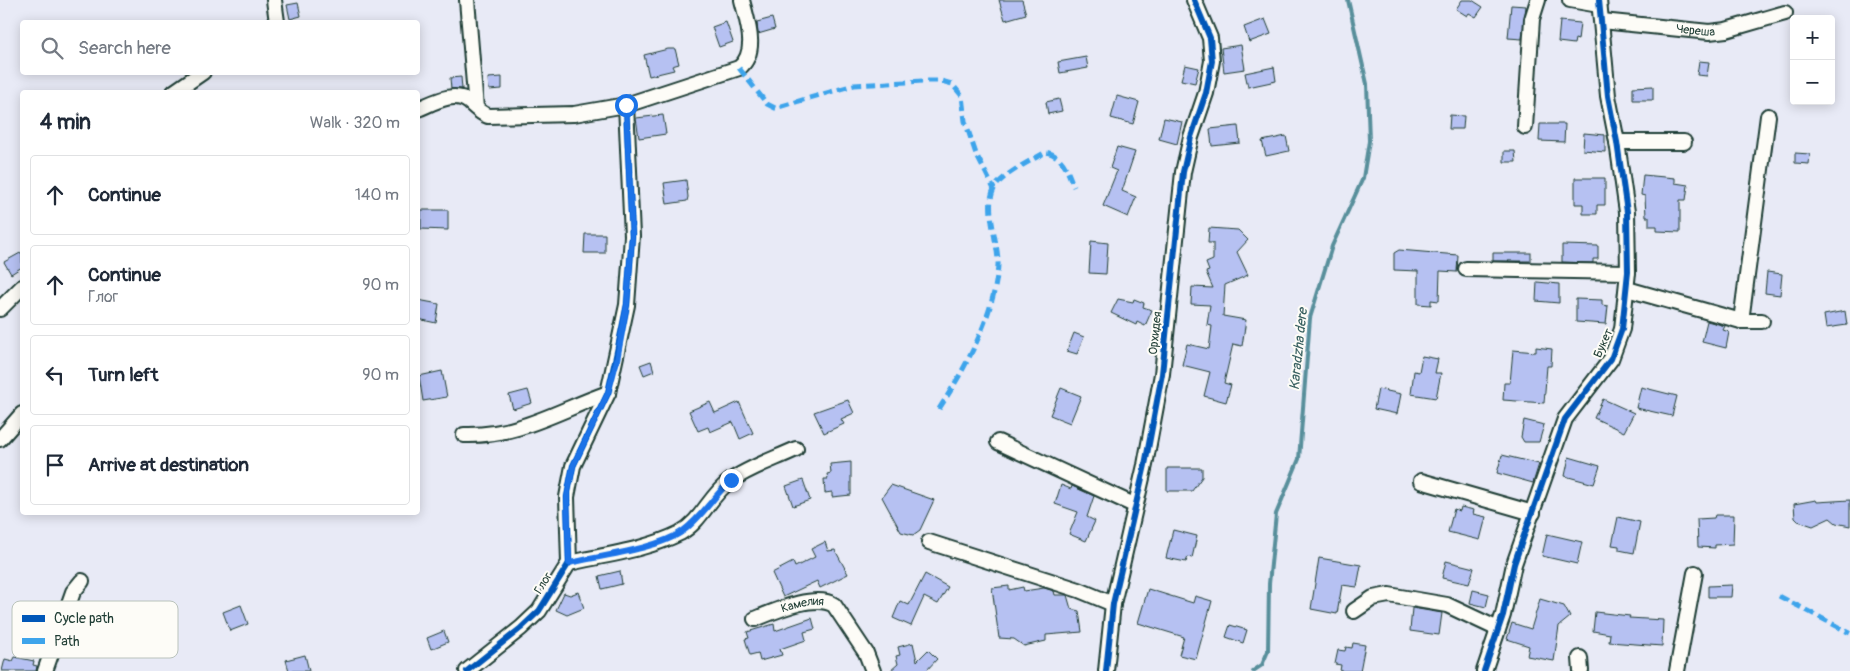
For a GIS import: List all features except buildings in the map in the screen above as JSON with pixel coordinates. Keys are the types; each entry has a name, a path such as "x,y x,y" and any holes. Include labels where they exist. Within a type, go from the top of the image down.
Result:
{"street":[{"path":"274,0 277,20"},
{"path":"468,0 476,108"},
{"path":"420,108 446,98 458,97 468,101 481,114 488,116 574,114 626,105 740,68 749,56 750,38 742,0"},
{"name":"Орхидея","path":"1106,671 1113,604 1134,505 1145,465 1162,374 1183,172 1191,137 1206,93 1212,61 1210,38 1194,0"},
{"path":"1525,127 1532,19 1538,0"},
{"path":"1570,0 1599,2"},
{"name":"Букет","path":"1484,671 1498,629 1514,564 1565,419 1611,359 1622,329 1628,272 1627,212 1608,96 1599,2"},
{"name":"Череша","path":"1602,22 1709,32 1726,30 1785,12"},
{"path":"177,90 199,75"},
{"path":"626,105 632,236 627,304 617,360 608,393 573,466 567,497 569,563 656,543 682,532 697,519 717,493 731,480 796,449"},
{"path":"1741,321 1768,116"},
{"path":"1617,142 1684,142"},
{"path":"1466,269 1628,272"},
{"path":"0,309 20,288"},
{"path":"1627,289 1741,321 1762,321"},
{"path":"464,435 485,436 506,433 608,393"},
{"path":"0,437 20,416"},
{"path":"998,442 1134,505"},
{"path":"1421,481 1533,513"},
{"path":"929,542 1079,590 1113,604"},
{"name":"Глог","path":"468,671 539,611 569,563"},
{"path":"1677,671 1695,573"},
{"path":"70,601 73,592 82,581"},
{"path":"1354,611 1373,598 1389,595 1447,605 1498,629"},
{"name":"Камелия","path":"755,619 781,609 818,600 826,600 834,605 861,645 873,671"},
{"path":"45,671 50,658"}],"waterway":[{"name":"Karadzha dere","path":"1253,671 1262,665 1268,651 1269,584 1276,514 1299,459 1310,318 1332,246 1363,178 1369,141 1367,84 1348,0"}],"marked path":[{"path":"739,68 767,104 775,108 854,85 924,81 941,81 952,84 962,96 965,121 976,154 994,189"},
{"path":"939,409 959,377 977,341 985,322 996,284 998,256 991,216 991,197 994,189 1010,173 1046,152 1061,161 1074,187"},
{"path":"1779,596 1850,633"}],"cycle path":[{"path":"1106,671 1113,604 1145,465 1162,374 1183,172 1191,137 1206,93 1212,61 1210,38 1194,0"},
{"path":"1484,671 1503,615 1514,564 1565,419 1611,359 1622,329 1628,272 1627,212 1608,96 1599,0"},
{"path":"467,671 521,628 539,611 569,563 567,497 573,466 608,393 627,305 632,236 626,105"}],"route":[{"path":"626,105 632,236 627,304 617,360 608,393 573,466 567,497 569,563 656,543 682,532 697,519 717,493 731,480"}]}
